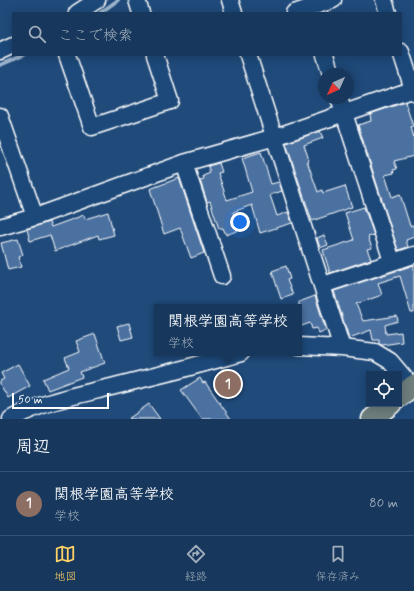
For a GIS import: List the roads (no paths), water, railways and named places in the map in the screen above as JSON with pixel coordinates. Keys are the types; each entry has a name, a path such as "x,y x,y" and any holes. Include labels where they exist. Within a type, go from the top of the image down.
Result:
{"main road":[{"path":"372,419 386,407"}],"street":[{"path":"79,12 97,0"},
{"path":"137,0 141,12"},
{"path":"230,0 234,12"},
{"path":"297,12 333,0"},
{"path":"384,0 388,12"},
{"path":"0,51 12,45"},
{"path":"0,227 35,217 184,163 275,137 341,105 414,90 402,55"},
{"path":"67,56 92,127 170,101 155,56"},
{"path":"248,56 342,348"},
{"path":"325,56 329,68"},
{"path":"341,105 392,261"},
{"path":"0,116 35,217"},
{"path":"184,163 222,276"},
{"path":"323,285 414,255"},
{"path":"302,346 342,348 375,352 390,361 408,390"},
{"path":"11,419 22,412 52,401 230,356"}],"waterway":[{"path":"101,12 118,0"},
{"path":"0,65 22,56"}],"place":[{"name":"関根学園高等学校","path":"228,384"}]}
